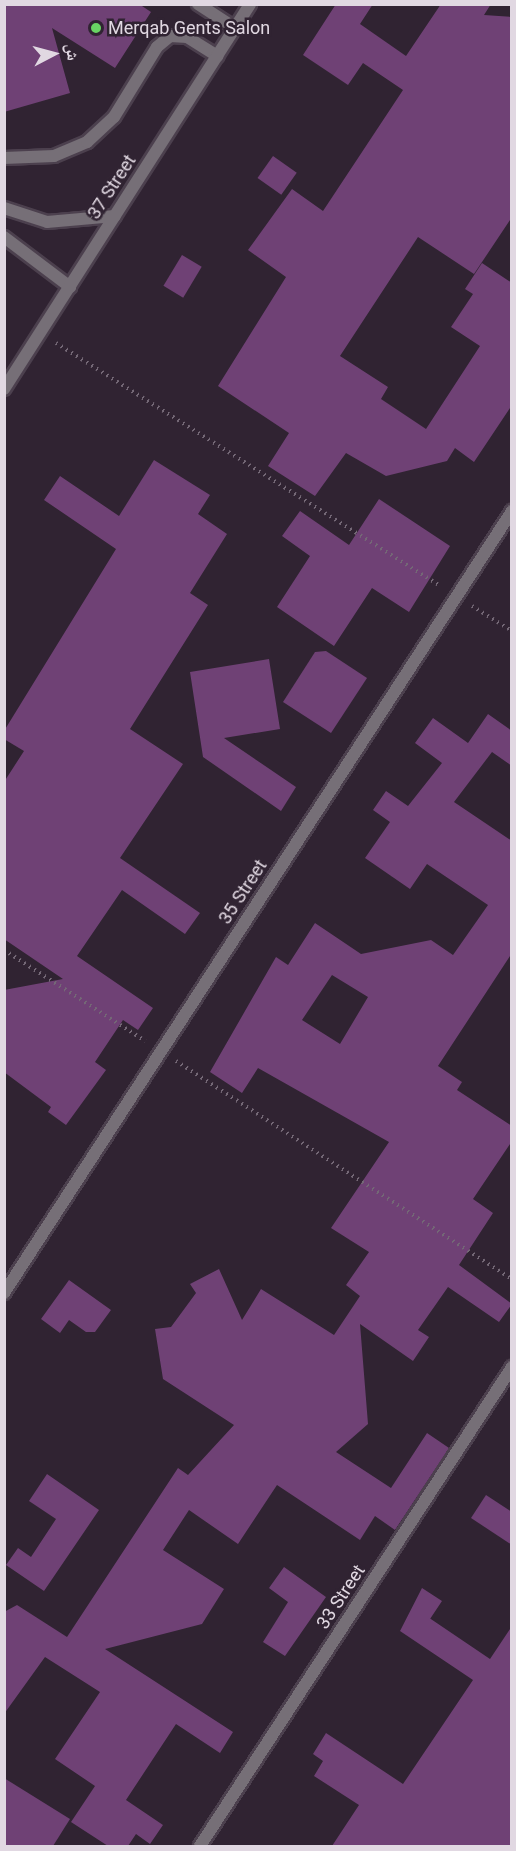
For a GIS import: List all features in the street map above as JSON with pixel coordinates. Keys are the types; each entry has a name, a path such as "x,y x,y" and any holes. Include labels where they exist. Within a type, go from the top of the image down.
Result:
{"street":[{"path":"198,4 235,28"},
{"name":"37 Street","path":"4,389 250,4"},
{"path":"4,158 54,156 87,142 114,117 157,47 170,36 188,37 218,57"},
{"path":"4,208 47,222 115,216"},
{"path":"4,237 70,287"},
{"name":"35 Street","path":"4,1293 512,510"},
{"name":"33 Street","path":"200,1846 512,1367"}],"path":[{"path":"40,333 512,631"},
{"path":"4,950 512,1279"}],"building":[{"path":"4,4 139,4 151,12 115,68 52,28 70,93 4,112"},
{"path":"336,4 373,4 360,24 406,56 441,4 491,4 484,15 512,17 512,217 474,274 418,237 340,356 388,387 381,399 426,429 480,346 451,327 473,294 465,289 482,263 512,283 512,405 474,462 455,448 447,461 386,476 346,453 315,496 268,466 289,433 218,386 286,277 248,250 292,189 323,211 403,90 363,63 348,85 303,55"},
{"path":"273,156 297,173 281,195 258,178"},
{"path":"182,255 202,267 183,298 163,286"},
{"path":"154,460 210,495 198,514 227,534 190,593 208,605 130,729 183,764 120,858 200,913 185,934 122,890 77,956 153,1008 138,1030 123,1020 95,1062 106,1070 66,1125 48,1112 51,1107 4,1072 4,990 63,979 4,939 4,782 24,751 4,739 4,731 116,549 44,500 60,476 119,516"},
{"path":"379,499 450,546 409,612 372,588 334,646 277,607 310,556 282,536 300,511 349,545"},
{"path":"326,651 367,678 331,733 283,702 315,652"},
{"path":"269,659 280,729 224,738 296,787 281,811 203,757 190,672"},
{"path":"488,714 512,731 512,766 492,752 454,802 512,841 512,953 438,1066 462,1082 457,1090 512,1126 512,1141 473,1199 493,1213 459,1265 512,1304 499,1322 448,1287 418,1330 429,1337 413,1361 360,1324 368,1424 336,1452 391,1488 427,1433 449,1448 395,1530 375,1516 360,1540 277,1485 238,1544 189,1510 163,1550 224,1589 202,1624 105,1649 233,1732 220,1753 176,1724 126,1800 163,1825 150,1844 136,1834 128,1846 108,1846 71,1822 95,1786 55,1759 100,1692 45,1657 4,1714 4,1612 17,1605 67,1637 178,1468 188,1475 234,1425 163,1379 155,1329 171,1327 196,1293 190,1284 219,1269 242,1320 261,1289 334,1335 360,1296 346,1285 369,1252 331,1228 389,1142 258,1068 242,1093 210,1072 276,957 288,965 315,923 361,954 431,940 453,955 488,905 427,864 410,889 365,858 390,822 373,810 386,791 408,806 442,763 415,743 433,718 468,743","holes":["332,975 368,997 340,1044 302,1020"]},
{"path":"69,1280 111,1310 95,1332 86,1332 69,1320 60,1333 41,1319"},
{"path":"47,1474 99,1510 44,1591 6,1565 18,1548 31,1557 56,1519 29,1501"},
{"path":"486,1495 512,1512 512,1545 471,1518"},
{"path":"284,1567 326,1597 285,1656 263,1642 288,1602 269,1588"},
{"path":"422,1588 442,1601 430,1619 490,1659 512,1626 512,1846 332,1846 359,1805 314,1776 323,1761 313,1754 326,1733 403,1784 473,1680 400,1631"},
{"path":"4,1778 70,1819 53,1846 4,1846"}],"place":[{"name":"Merqab Gents Salon","path":"96,28"}]}
